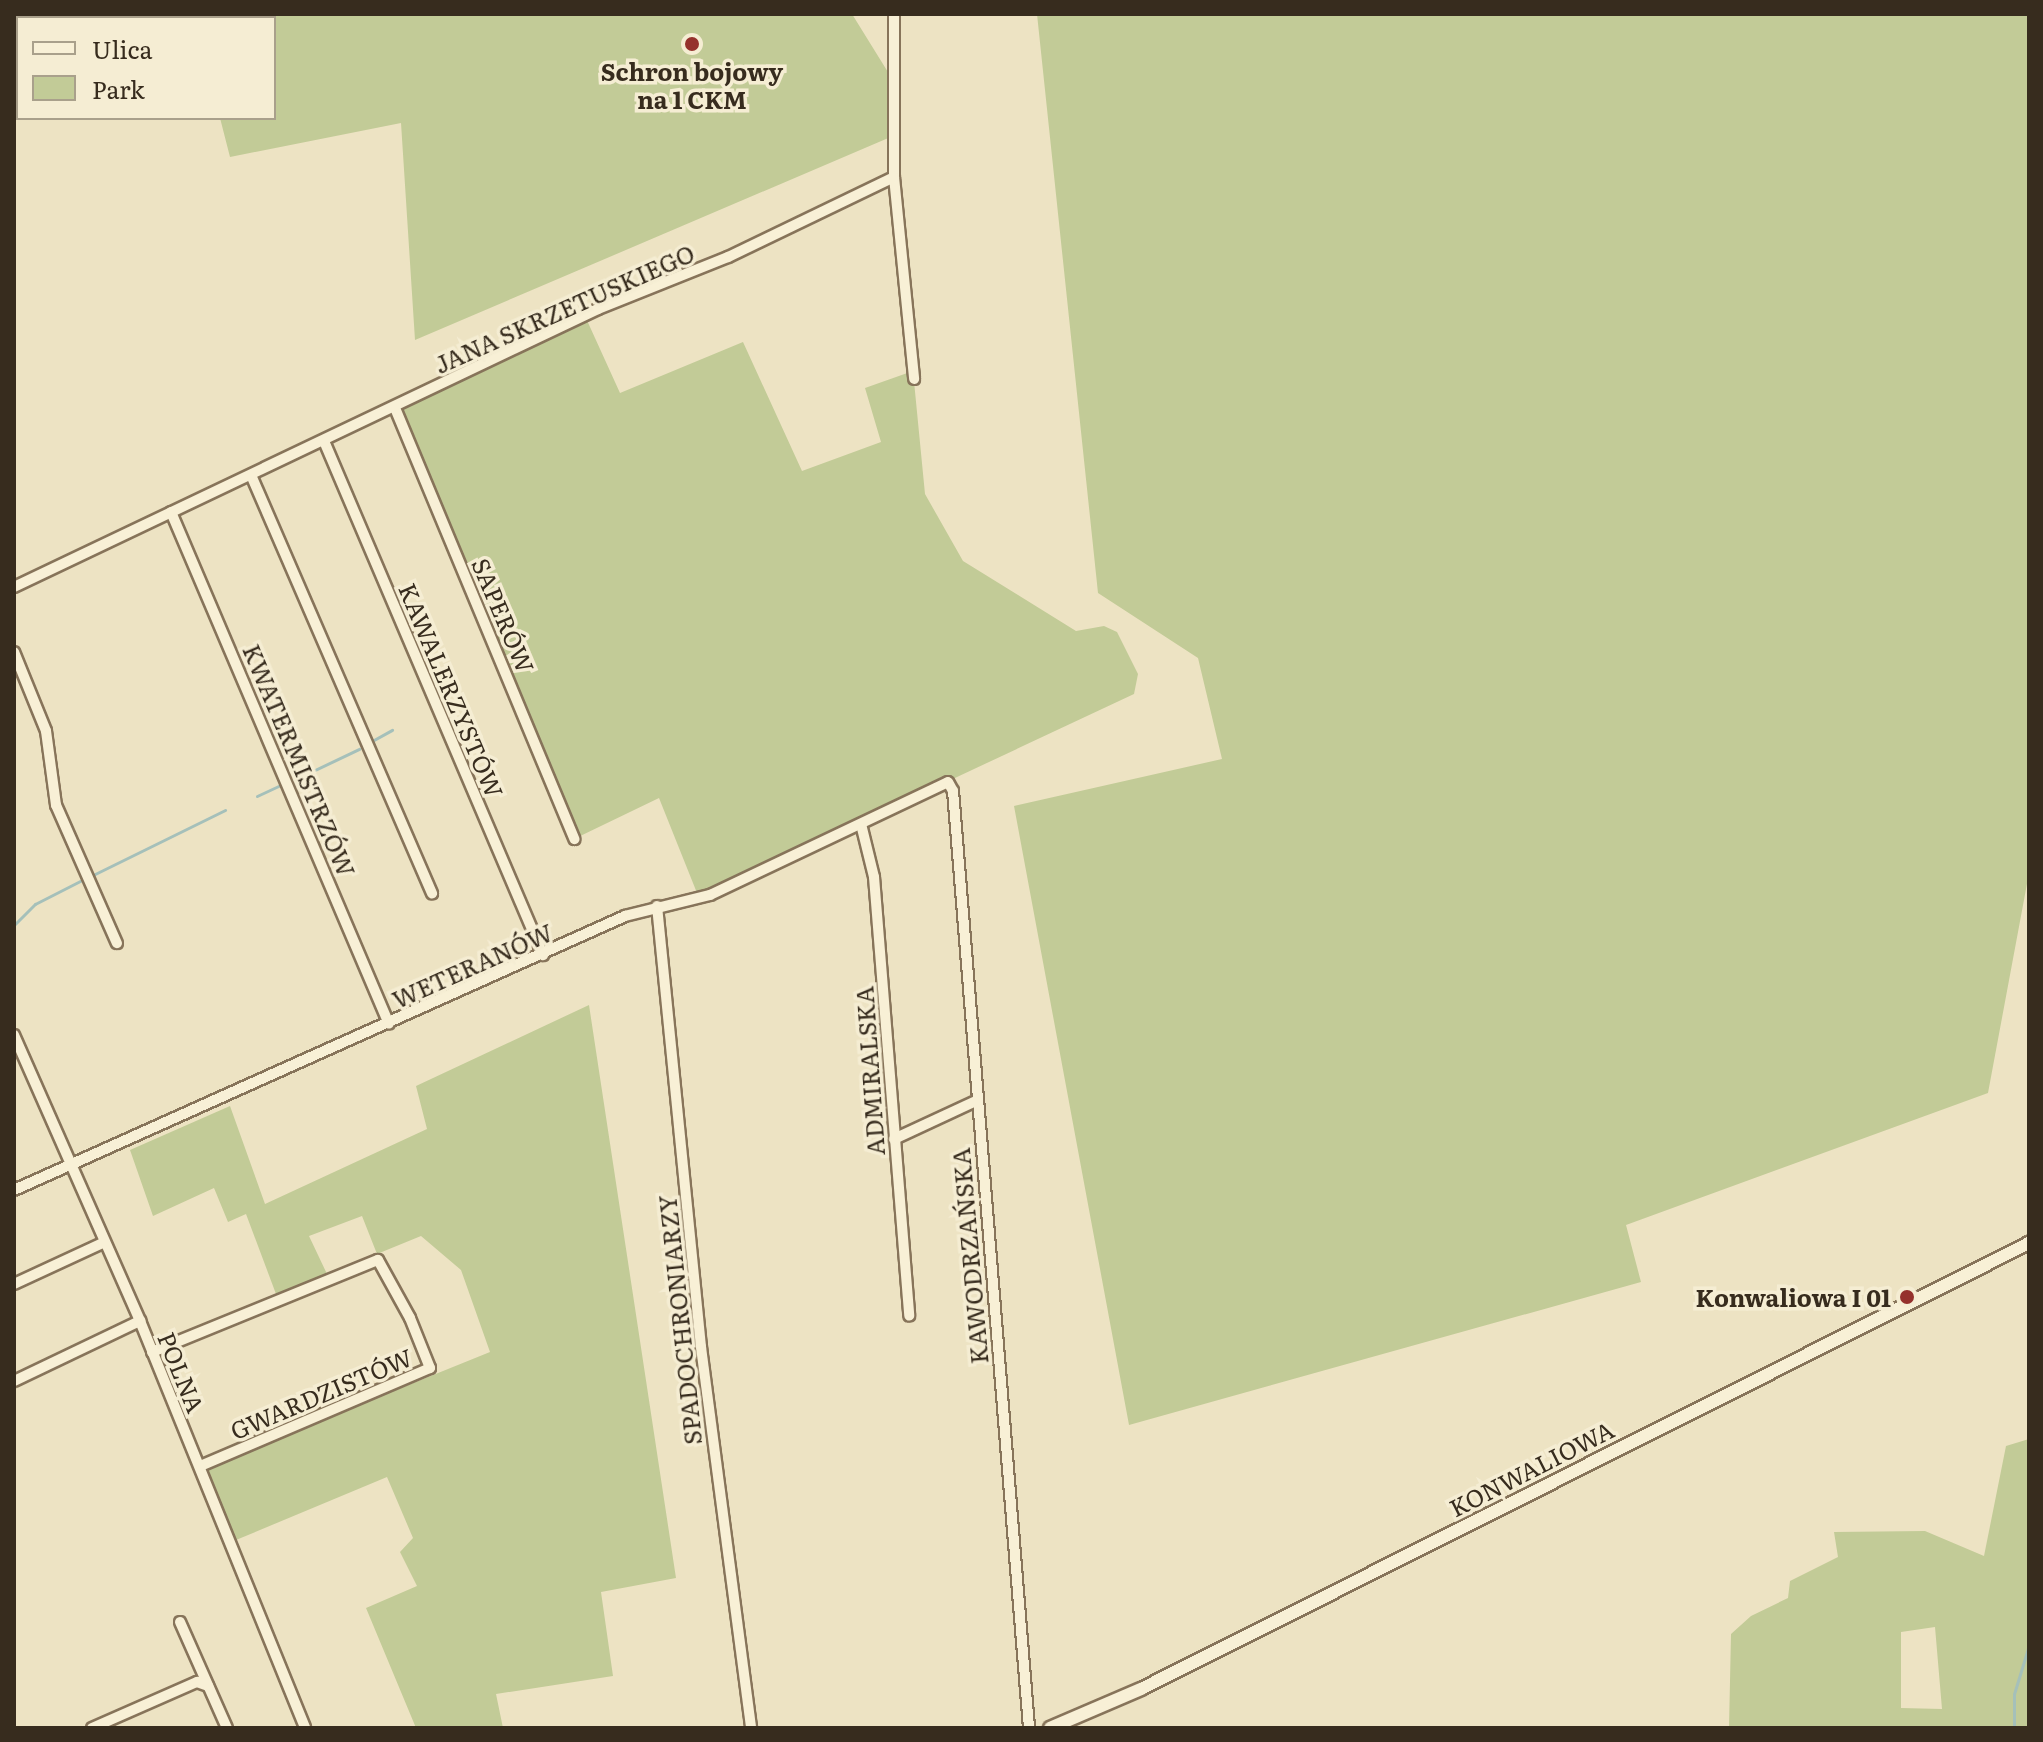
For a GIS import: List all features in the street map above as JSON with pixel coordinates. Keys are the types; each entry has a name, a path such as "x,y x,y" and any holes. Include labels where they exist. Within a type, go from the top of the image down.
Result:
{"street":[{"path":"894,14 894,177 914,379"},
{"name":"JANA SKRZETUSKIEGO","path":"14,587 598,309 728,257 894,177"},
{"name":"SAPERÓW","path":"395,408 574,839"},
{"name":"KAWALERZYSTÓW","path":"324,441 543,955"},
{"path":"251,475 432,894"},
{"name":"KWATERMISTRZÓW","path":"171,512 389,1024"},
{"path":"14,652 46,731 56,805 117,943"},
{"name":"WETERANÓW","path":"14,1190 657,906 710,895 948,782"},
{"name":"KAWODRZAŃSKA","path":"948,782 953,791 1029,1728"},
{"name":"ADMIRALSKA","path":"861,824 874,877 909,1316"},
{"name":"SPADOCHRONIARZY","path":"657,906 701,1347 751,1728"},
{"name":"POLNA","path":"14,1035 140,1321 305,1728"},
{"path":"894,1139 976,1101"},
{"path":"14,1284 105,1242"},
{"name":"KONWALIOWA","path":"1050,1728 1141,1689 2029,1243"},
{"name":"GWARDZISTÓW","path":"152,1352 378,1260 410,1318 430,1368 200,1466"},
{"path":"14,1381 140,1321"},
{"path":"180,1622 227,1728"},
{"path":"92,1728 197,1682 208,1686"}],"green space":[{"path":"852,14 891,77 893,136 415,340 401,123 230,157 221,120 276,120 276,16"},
{"path":"1037,14 2029,14 2029,873 1988,1093 1626,1225 1641,1282 1129,1425 1014,806 1222,759 1198,658 1098,593"},
{"path":"585,316 620,393 743,342 802,471 881,442 865,388 913,371 925,494 963,561 1076,631 1104,626 1117,632 1138,674 1134,694 699,898 659,798 574,839 395,408"},
{"path":"589,1005 676,1578 601,1592 613,1676 496,1694 503,1728 416,1728 366,1608 417,1586 400,1552 413,1538 387,1477 236,1540 206,1467 490,1352 461,1270 421,1236 377,1254 362,1216 309,1236 327,1274 276,1294 246,1214 228,1222 214,1188 153,1216 130,1150 230,1106 265,1204 427,1129 416,1086"},
{"path":"2029,1439 2029,1728 1729,1728 1731,1634 1751,1616 1788,1598 1790,1581 1838,1557 1834,1532 1925,1531 1984,1556 2006,1446","holes":["1935,1627 1942,1709 1901,1708 1901,1632"]}],"waterway":[{"path":"372,741 392,730"},
{"path":"296,779 359,749"},
{"path":"257,796 281,785"},
{"path":"95,874 225,810"},
{"path":"14,925 35,904 84,879"},
{"path":"2014,1728 2014,1694 2029,1645"}],"place":[{"name":"Schron bojowy na 1 CKM","path":"692,44"},
{"name":"Konwaliowa I 01","path":"1907,1297"}]}
